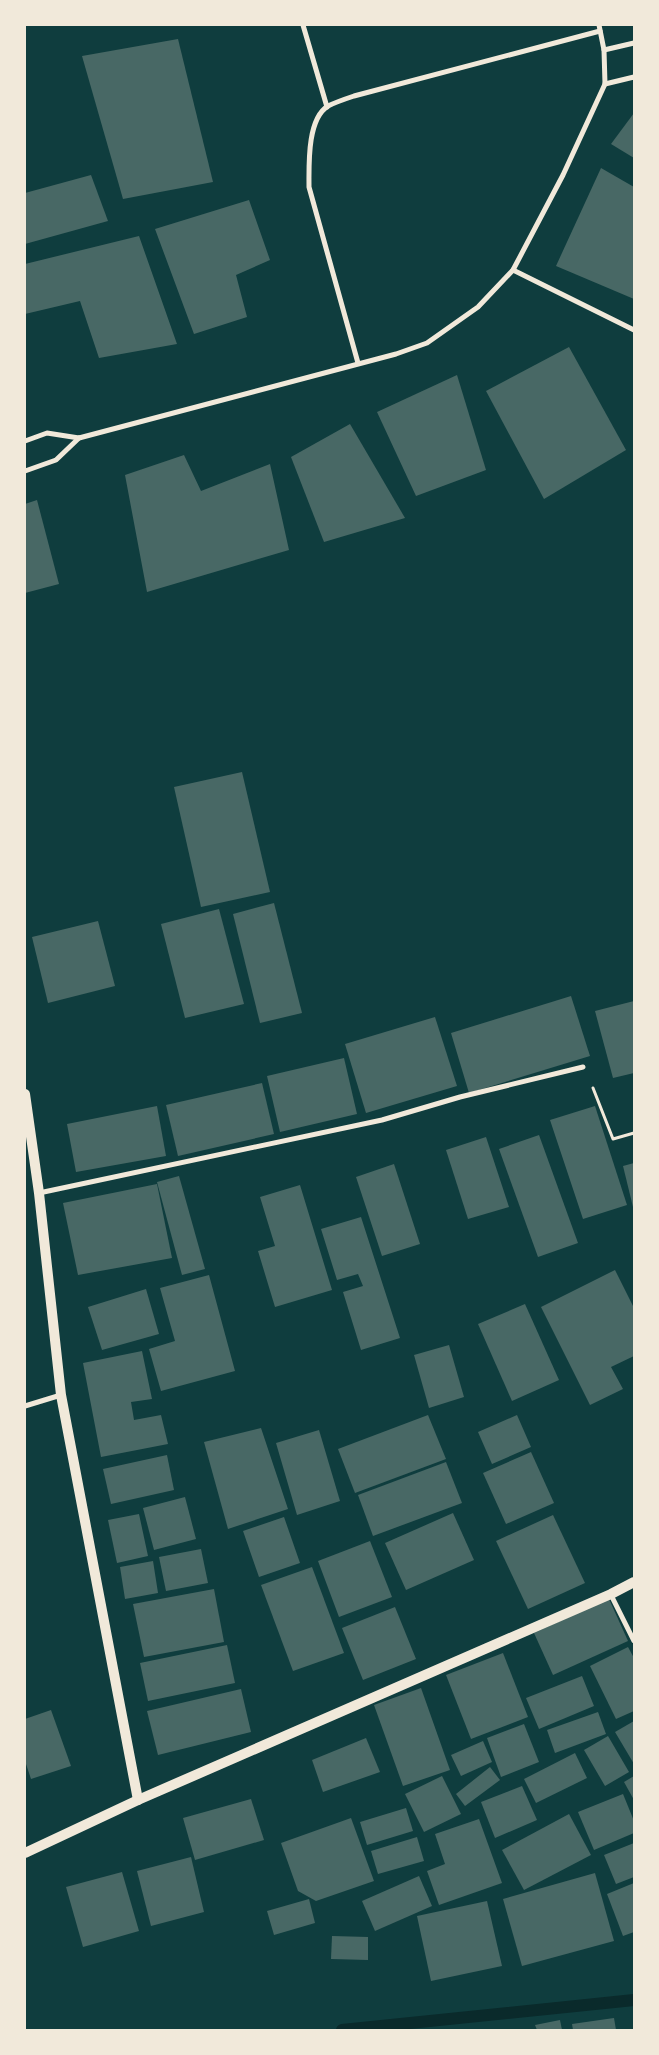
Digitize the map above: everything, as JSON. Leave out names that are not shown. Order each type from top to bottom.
[{"type":"main road","points":[[25,1094],[39,1193],[61,1395],[138,1800]]},
{"type":"main road","points":[[25,1853],[138,1800],[611,1594],[634,1582]]},
{"type":"street","points":[[303,25],[327,107]]},
{"type":"street","points":[[25,441],[47,433],[79,438],[396,354],[427,343],[478,307],[513,270],[563,175],[605,84],[604,50],[600,28],[354,96],[327,107],[314,126],[309,158],[309,187],[358,363]]},
{"type":"street","points":[[604,50],[634,42]]},
{"type":"street","points":[[605,84],[634,77]]},
{"type":"street","points":[[513,270],[634,330]]},
{"type":"street","points":[[25,471],[56,460],[79,438]]},
{"type":"street","points":[[39,1193],[382,1120],[460,1097],[584,1067]]},
{"type":"street","points":[[25,1406],[61,1395]]},
{"type":"street","points":[[611,1594],[634,1641]]},
{"type":"path","points":[[584,1067],[613,1139],[634,1133]]},
{"type":"building","points":[[178,39],[213,182],[123,199],[82,56]]},
{"type":"building","points":[[634,113],[634,158],[611,144]]},
{"type":"building","points":[[601,168],[634,187],[634,299],[556,266]]},
{"type":"building","points":[[91,175],[108,221],[25,244],[25,193]]},
{"type":"building","points":[[249,200],[270,260],[236,275],[247,317],[194,334],[155,229]]},
{"type":"building","points":[[139,236],[177,344],[99,358],[80,301],[25,314],[25,264]]},
{"type":"building","points":[[569,347],[626,450],[544,499],[486,391]]},
{"type":"building","points":[[457,375],[486,470],[416,496],[377,412]]},
{"type":"building","points":[[350,424],[405,518],[324,542],[291,457]]},
{"type":"building","points":[[184,455],[201,491],[270,464],[289,550],[147,592],[125,475]]},
{"type":"building","points":[[37,500],[59,584],[25,593],[25,504]]},
{"type":"building","points":[[242,772],[270,892],[201,907],[174,787]]},
{"type":"building","points":[[274,903],[302,1013],[260,1023],[233,914]]},
{"type":"building","points":[[219,909],[244,1004],[185,1018],[161,924]]},
{"type":"building","points":[[98,921],[115,986],[48,1003],[32,937]]},
{"type":"building","points":[[571,996],[590,1056],[469,1093],[451,1033]]},
{"type":"building","points":[[634,1001],[634,1073],[613,1078],[595,1011]]},
{"type":"building","points":[[435,1017],[457,1086],[366,1113],[345,1044]]},
{"type":"building","points":[[344,1058],[357,1114],[280,1132],[267,1076]]},
{"type":"building","points":[[262,1083],[274,1134],[178,1156],[166,1105]]},
{"type":"building","points":[[157,1106],[166,1156],[76,1172],[67,1124]]},
{"type":"building","points":[[595,1106],[627,1205],[583,1219],[550,1120]]},
{"type":"building","points":[[539,1135],[578,1243],[538,1257],[499,1149]]},
{"type":"building","points":[[486,1137],[509,1207],[468,1219],[446,1150]]},
{"type":"building","points":[[634,1163],[634,1207],[633,1207],[623,1166]]},
{"type":"building","points":[[394,1164],[420,1244],[382,1256],[356,1177]]},
{"type":"building","points":[[179,1176],[205,1269],[182,1275],[157,1182]]},
{"type":"building","points":[[157,1184],[172,1258],[78,1275],[63,1203]]},
{"type":"building","points":[[300,1185],[332,1290],[275,1307],[258,1251],[275,1246],[260,1197]]},
{"type":"building","points":[[361,1217],[400,1338],[361,1350],[343,1292],[363,1286],[358,1274],[337,1280],[321,1229]]},
{"type":"building","points":[[615,1270],[634,1308],[634,1356],[611,1367],[623,1389],[590,1405],[541,1307]]},
{"type":"building","points":[[209,1275],[235,1371],[161,1391],[149,1349],[175,1341],[160,1288]]},
{"type":"building","points":[[146,1289],[159,1334],[102,1350],[88,1307]]},
{"type":"building","points":[[525,1304],[559,1380],[512,1401],[478,1324]]},
{"type":"building","points":[[449,1345],[464,1397],[429,1408],[414,1355]]},
{"type":"building","points":[[142,1351],[152,1399],[131,1402],[134,1420],[161,1415],[168,1444],[101,1457],[83,1363]]},
{"type":"building","points":[[428,1415],[446,1459],[355,1493],[338,1449]]},
{"type":"building","points":[[517,1415],[531,1447],[492,1464],[478,1432]]},
{"type":"building","points":[[261,1428],[288,1509],[228,1529],[204,1442]]},
{"type":"building","points":[[319,1430],[340,1501],[297,1515],[276,1443]]},
{"type":"building","points":[[531,1452],[554,1503],[506,1524],[483,1473]]},
{"type":"building","points":[[167,1455],[174,1490],[111,1504],[103,1469]]},
{"type":"building","points":[[446,1462],[462,1503],[373,1536],[358,1495]]},
{"type":"building","points":[[185,1497],[196,1539],[154,1550],[143,1508]]},
{"type":"building","points":[[453,1513],[474,1560],[406,1590],[385,1543]]},
{"type":"building","points":[[139,1514],[148,1556],[117,1563],[108,1520]]},
{"type":"building","points":[[553,1515],[585,1583],[528,1609],[496,1541]]},
{"type":"building","points":[[284,1517],[300,1563],[259,1577],[243,1531]]},
{"type":"building","points":[[370,1541],[392,1597],[339,1617],[318,1561]]},
{"type":"building","points":[[201,1549],[208,1583],[166,1591],[159,1557]]},
{"type":"building","points":[[153,1561],[158,1593],[125,1599],[120,1567]]},
{"type":"building","points":[[312,1567],[344,1653],[293,1671],[261,1585]]},
{"type":"building","points":[[214,1589],[224,1642],[144,1657],[133,1604]]},
{"type":"building","points":[[609,1599],[628,1641],[553,1675],[534,1633]]},
{"type":"building","points":[[395,1607],[416,1659],[363,1680],[342,1628]]},
{"type":"building","points":[[227,1645],[235,1683],[148,1701],[140,1663]]},
{"type":"building","points":[[628,1647],[634,1658],[634,1711],[616,1719],[590,1666]]},
{"type":"building","points":[[503,1653],[528,1717],[471,1739],[446,1675]]},
{"type":"building","points":[[582,1676],[594,1706],[539,1729],[526,1698]]},
{"type":"building","points":[[421,1688],[450,1770],[403,1786],[374,1705]]},
{"type":"building","points":[[241,1689],[251,1732],[158,1755],[147,1711]]},
{"type":"building","points":[[51,1710],[71,1766],[31,1779],[25,1761],[25,1719]]},
{"type":"building","points":[[598,1712],[606,1734],[555,1753],[547,1730]]},
{"type":"building","points":[[634,1721],[634,1764],[615,1732]]},
{"type":"building","points":[[524,1724],[539,1762],[501,1777],[487,1738]]},
{"type":"building","points":[[608,1736],[629,1772],[605,1786],[584,1750]]},
{"type":"building","points":[[366,1738],[380,1772],[323,1792],[312,1760]]},
{"type":"building","points":[[483,1741],[492,1762],[461,1776],[451,1755]]},
{"type":"building","points":[[575,1753],[587,1778],[536,1803],[524,1779]]},
{"type":"building","points":[[490,1767],[500,1780],[465,1806],[456,1794]]},
{"type":"building","points":[[442,1776],[461,1814],[424,1832],[405,1794]]},
{"type":"building","points":[[634,1776],[634,1800],[624,1782]]},
{"type":"building","points":[[522,1786],[537,1820],[495,1838],[481,1802]]},
{"type":"building","points":[[623,1794],[634,1821],[634,1833],[594,1850],[578,1812]]},
{"type":"building","points":[[251,1799],[264,1840],[195,1860],[183,1818]]},
{"type":"building","points":[[406,1808],[413,1831],[367,1845],[360,1822]]},
{"type":"building","points":[[569,1814],[591,1855],[524,1890],[502,1850]]},
{"type":"building","points":[[351,1818],[374,1881],[316,1901],[298,1891],[281,1843]]},
{"type":"building","points":[[479,1819],[502,1883],[439,1905],[427,1871],[445,1864],[435,1834]]},
{"type":"building","points":[[417,1837],[424,1861],[378,1874],[371,1851]]},
{"type":"building","points":[[634,1843],[634,1877],[616,1884],[604,1855]]},
{"type":"building","points":[[191,1857],[204,1912],[151,1926],[137,1871]]},
{"type":"building","points":[[122,1872],[139,1931],[83,1947],[66,1887]]},
{"type":"building","points":[[595,1873],[614,1941],[522,1966],[503,1899]]},
{"type":"building","points":[[419,1876],[432,1906],[375,1931],[362,1901]]},
{"type":"building","points":[[634,1883],[634,1932],[623,1936],[607,1894]]},
{"type":"building","points":[[309,1899],[315,1923],[274,1935],[267,1911]]},
{"type":"building","points":[[487,1901],[502,1966],[431,1981],[417,1916]]},
{"type":"building","points":[[332,1936],[368,1937],[368,1960],[331,1959]]},
{"type":"building","points":[[614,2018],[616,2030],[573,2030],[572,2024]]},
{"type":"building","points":[[560,2020],[562,2030],[537,2030],[535,2025]]},
{"type":"waterway","points":[[342,2030],[634,2000]]}]
